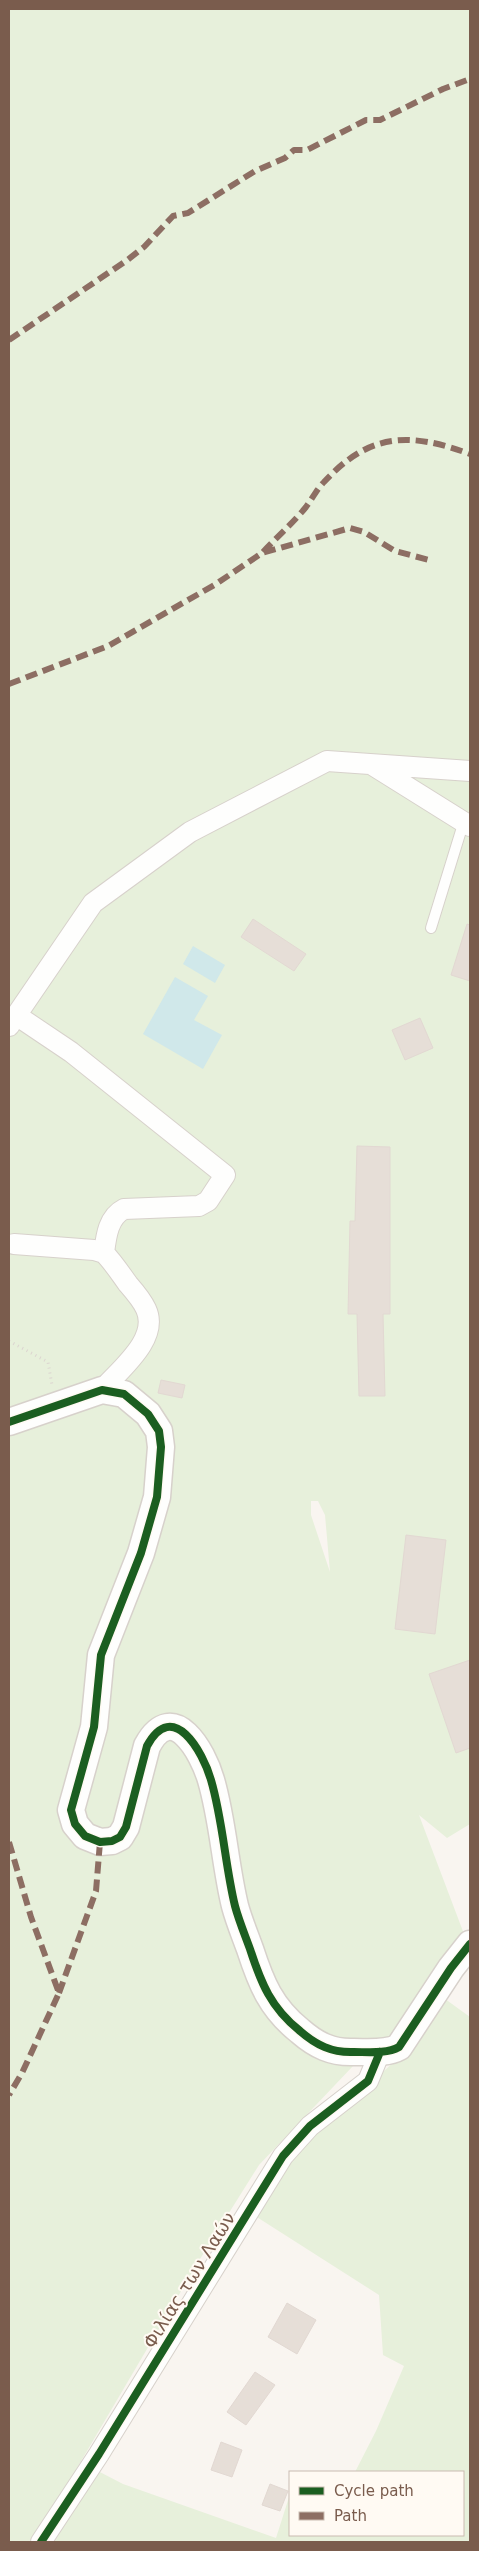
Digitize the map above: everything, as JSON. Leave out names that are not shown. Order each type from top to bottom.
[{"type":"street","points":[[104,1253],[112,1220],[118,1212],[131,1208],[199,1206],[208,1201],[225,1175],[71,1052],[12,1021],[93,903],[190,832],[327,761],[470,771]]},
{"type":"street","points":[[370,764],[467,824]]},
{"type":"street","points":[[9,1422],[56,1408],[102,1390],[141,1345],[147,1334],[149,1321],[147,1310],[139,1297],[104,1253],[94,1250],[14,1244]]},
{"type":"street","points":[[102,1390],[124,1394],[148,1414],[159,1431],[161,1447],[157,1497],[141,1553],[101,1655],[94,1727],[71,1810],[75,1824],[85,1836],[100,1842],[112,1841],[120,1837],[126,1827],[147,1746],[154,1734],[172,1729],[191,1738],[200,1752],[211,1780],[235,1906],[263,1987],[285,2019],[310,2040],[326,2049],[342,2053],[394,2050],[403,2043],[446,1975],[470,1944]]},
{"type":"street","name":"Φιλίας των Λαών","points":[[40,2542],[99,2454],[283,2156],[310,2126],[368,2081],[380,2052]]},
{"type":"lane","points":[[431,928],[467,824]]},
{"type":"path","points":[[9,1341],[48,1362],[56,1408]]},
{"type":"green space","points":[[9,9],[470,9],[470,1824],[447,1838],[419,1815],[464,1934],[391,2035],[353,2066],[259,2165],[200,2259],[74,2473],[29,2542],[9,2542]],"holes":[[[311,1501],[318,1501],[325,1515],[330,1572],[311,1515]]]},
{"type":"green space","points":[[441,1996],[470,2017],[470,2542],[48,2542],[96,2470],[123,2484],[276,2538],[289,2497],[289,2536],[464,2536],[464,2471],[356,2471],[376,2431],[404,2366],[383,2355],[379,2295],[252,2214],[286,2160],[395,2061]]},
{"type":"water","points":[[193,946],[225,965],[215,983],[183,964]]},
{"type":"water","points":[[175,977],[208,996],[194,1020],[222,1035],[203,1069],[143,1034]]},
{"type":"building","points":[[253,919],[306,954],[294,971],[241,937]]},
{"type":"building","points":[[467,924],[470,925],[470,981],[451,975]]},
{"type":"building","points":[[420,1018],[433,1048],[405,1060],[392,1030]]},
{"type":"building","points":[[357,1146],[390,1147],[390,1314],[383,1314],[385,1396],[359,1396],[357,1314],[348,1314],[350,1221],[355,1221]]},
{"type":"building","points":[[161,1380],[185,1385],[182,1398],[158,1393]]},
{"type":"building","points":[[406,1535],[446,1540],[435,1634],[395,1629]]},
{"type":"building","points":[[470,1660],[470,1748],[456,1753],[429,1674]]},
{"type":"building","points":[[287,2303],[316,2320],[297,2354],[268,2337]]},
{"type":"building","points":[[255,2372],[275,2385],[246,2425],[227,2412]]},
{"type":"building","points":[[221,2442],[242,2450],[232,2477],[211,2470]]},
{"type":"building","points":[[270,2484],[288,2491],[280,2511],[262,2505]]},
{"type":"marked path","points":[[9,340],[126,261],[144,247],[173,216],[188,213],[255,171],[285,158],[294,150],[307,150],[366,120],[380,120],[443,89],[470,79]]},
{"type":"marked path","points":[[263,552],[301,513],[321,485],[358,453],[375,445],[392,441],[410,440],[428,442],[470,454]]},
{"type":"marked path","points":[[9,684],[108,646],[216,584],[262,553],[350,528],[364,532],[395,551],[433,561]]},
{"type":"marked path","points":[[9,1842],[31,1917],[59,1993],[22,2073],[9,2095]]},
{"type":"marked path","points":[[59,1993],[96,1891],[100,1842]]},
{"type":"cycle path","points":[[9,1422],[102,1390],[124,1394],[148,1414],[159,1431],[161,1447],[157,1497],[141,1553],[101,1655],[94,1727],[71,1810],[75,1824],[85,1836],[100,1842],[112,1841],[120,1837],[126,1827],[147,1746],[157,1733],[167,1727],[177,1728],[186,1734],[201,1756],[211,1780],[235,1906],[263,1984],[274,2004],[290,2022],[312,2040],[331,2049],[346,2052],[377,2052],[389,2051],[399,2047],[451,1968],[470,1944]]},
{"type":"cycle path","points":[[41,2542],[99,2454],[283,2156],[310,2126],[368,2081],[380,2052]]}]
